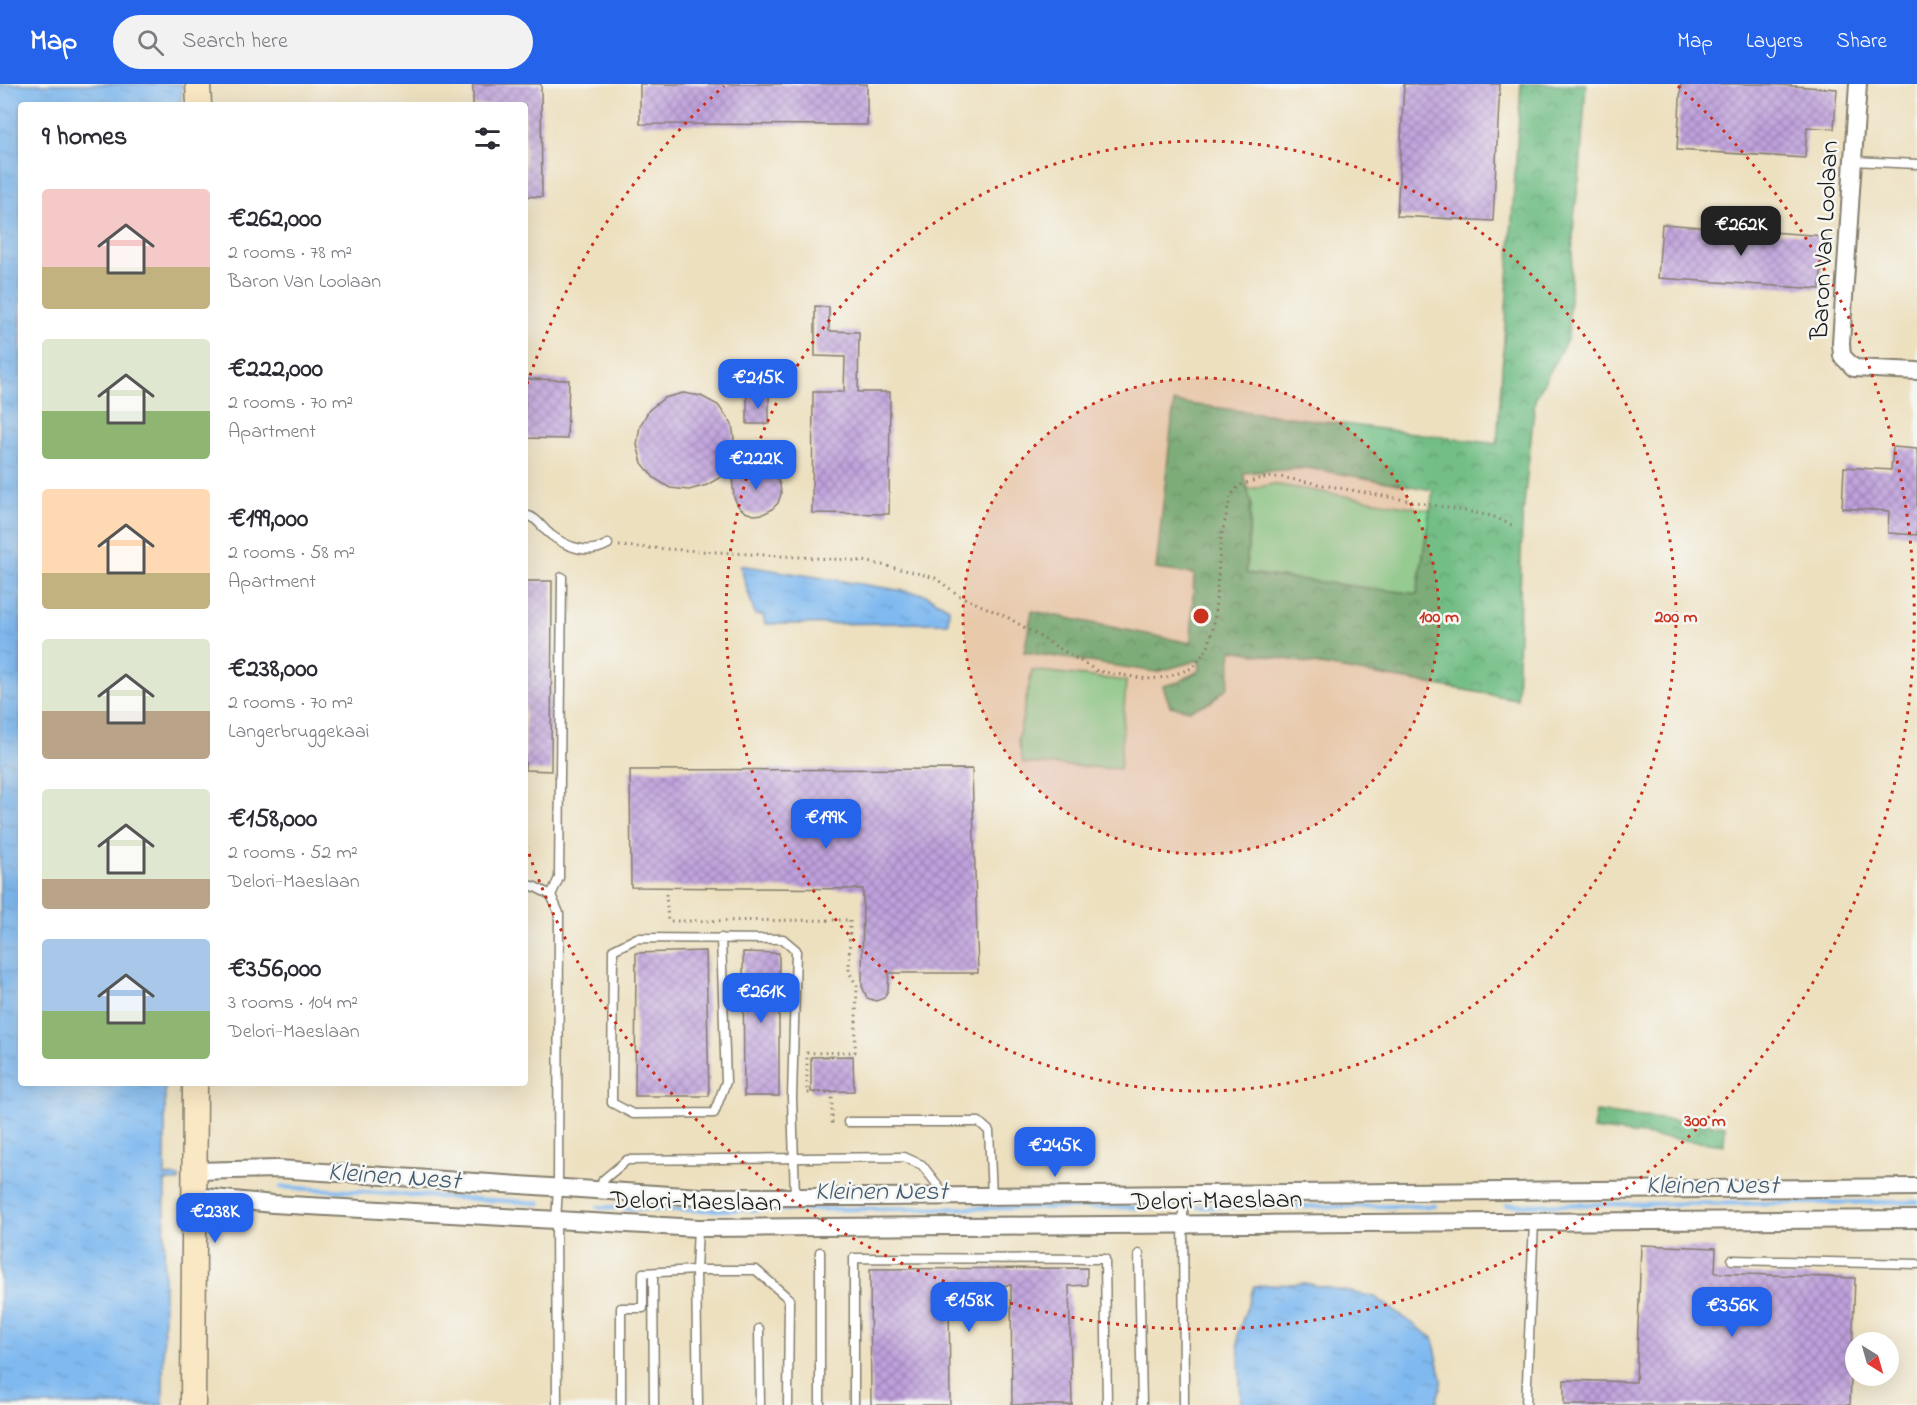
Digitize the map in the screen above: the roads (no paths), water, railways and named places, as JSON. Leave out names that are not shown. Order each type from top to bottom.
[{"type":"main road","points":[[198,84],[198,102]]},
{"type":"main road","points":[[193,1405],[195,1086]]},
{"type":"street","name":"Baron Van Loolaan","points":[[1858,84],[1842,356],[1854,368],[1917,371]]},
{"type":"street","name":"Delori-Maeslaan","points":[[195,1171],[278,1169],[700,1197],[946,1197],[1917,1188]]},
{"type":"street","name":"Delori-Maeslaan","points":[[195,1196],[273,1204],[698,1228],[1917,1219]]},
{"type":"lane","points":[[1853,161],[1917,164]]},
{"type":"lane","points":[[528,515],[534,517],[551,535],[583,551],[598,550],[608,544]]},
{"type":"lane","points":[[551,895],[559,878],[562,577]]},
{"type":"lane","points":[[528,886],[533,886],[551,895],[559,913],[557,1405]]},
{"type":"lane","points":[[721,939],[726,1082],[714,1113],[633,1114],[612,1103],[613,950],[637,938],[783,939],[796,950],[792,1098],[795,1197]]},
{"type":"lane","points":[[848,1122],[979,1122],[989,1131],[992,1196]]},
{"type":"lane","points":[[599,1191],[603,1180],[627,1160],[904,1157],[922,1165],[946,1197]]},
{"type":"lane","points":[[1183,1194],[1184,1405]]},
{"type":"lane","points":[[1526,1405],[1534,1222]]},
{"type":"lane","points":[[698,1228],[696,1270],[698,1405]]},
{"type":"lane","points":[[819,1252],[820,1405]]},
{"type":"lane","points":[[1139,1254],[1142,1405]]},
{"type":"lane","points":[[854,1405],[854,1258],[1106,1259],[1107,1405]]},
{"type":"lane","points":[[1732,1260],[1917,1264]]},
{"type":"lane","points":[[621,1405],[621,1308],[643,1308],[644,1273],[756,1270],[789,1299],[788,1405]]},
{"type":"lane","points":[[653,1273],[654,1405]]},
{"type":"lane","points":[[759,1329],[759,1405]]},
{"type":"water","points":[[0,84],[182,84],[181,102],[18,102],[18,1086],[165,1086],[165,1176],[179,1177],[179,1181],[165,1181],[163,1405],[0,1405]]},
{"type":"water","points":[[740,565],[924,594],[949,608],[948,623],[765,624],[763,615],[755,615]]},
{"type":"water","points":[[1304,1283],[1375,1297],[1433,1338],[1442,1380],[1436,1405],[1241,1405],[1238,1333],[1254,1286]]},
{"type":"waterway","name":"Kleinen Nest","points":[[281,1187],[540,1203]]},
{"type":"waterway","name":"Kleinen Nest","points":[[1507,1205],[1917,1202]]},
{"type":"waterway","name":"Kleinen Nest","points":[[1198,1207],[1435,1206]]},
{"type":"waterway","name":"Kleinen Nest","points":[[598,1207],[691,1210],[1163,1207]]}]
